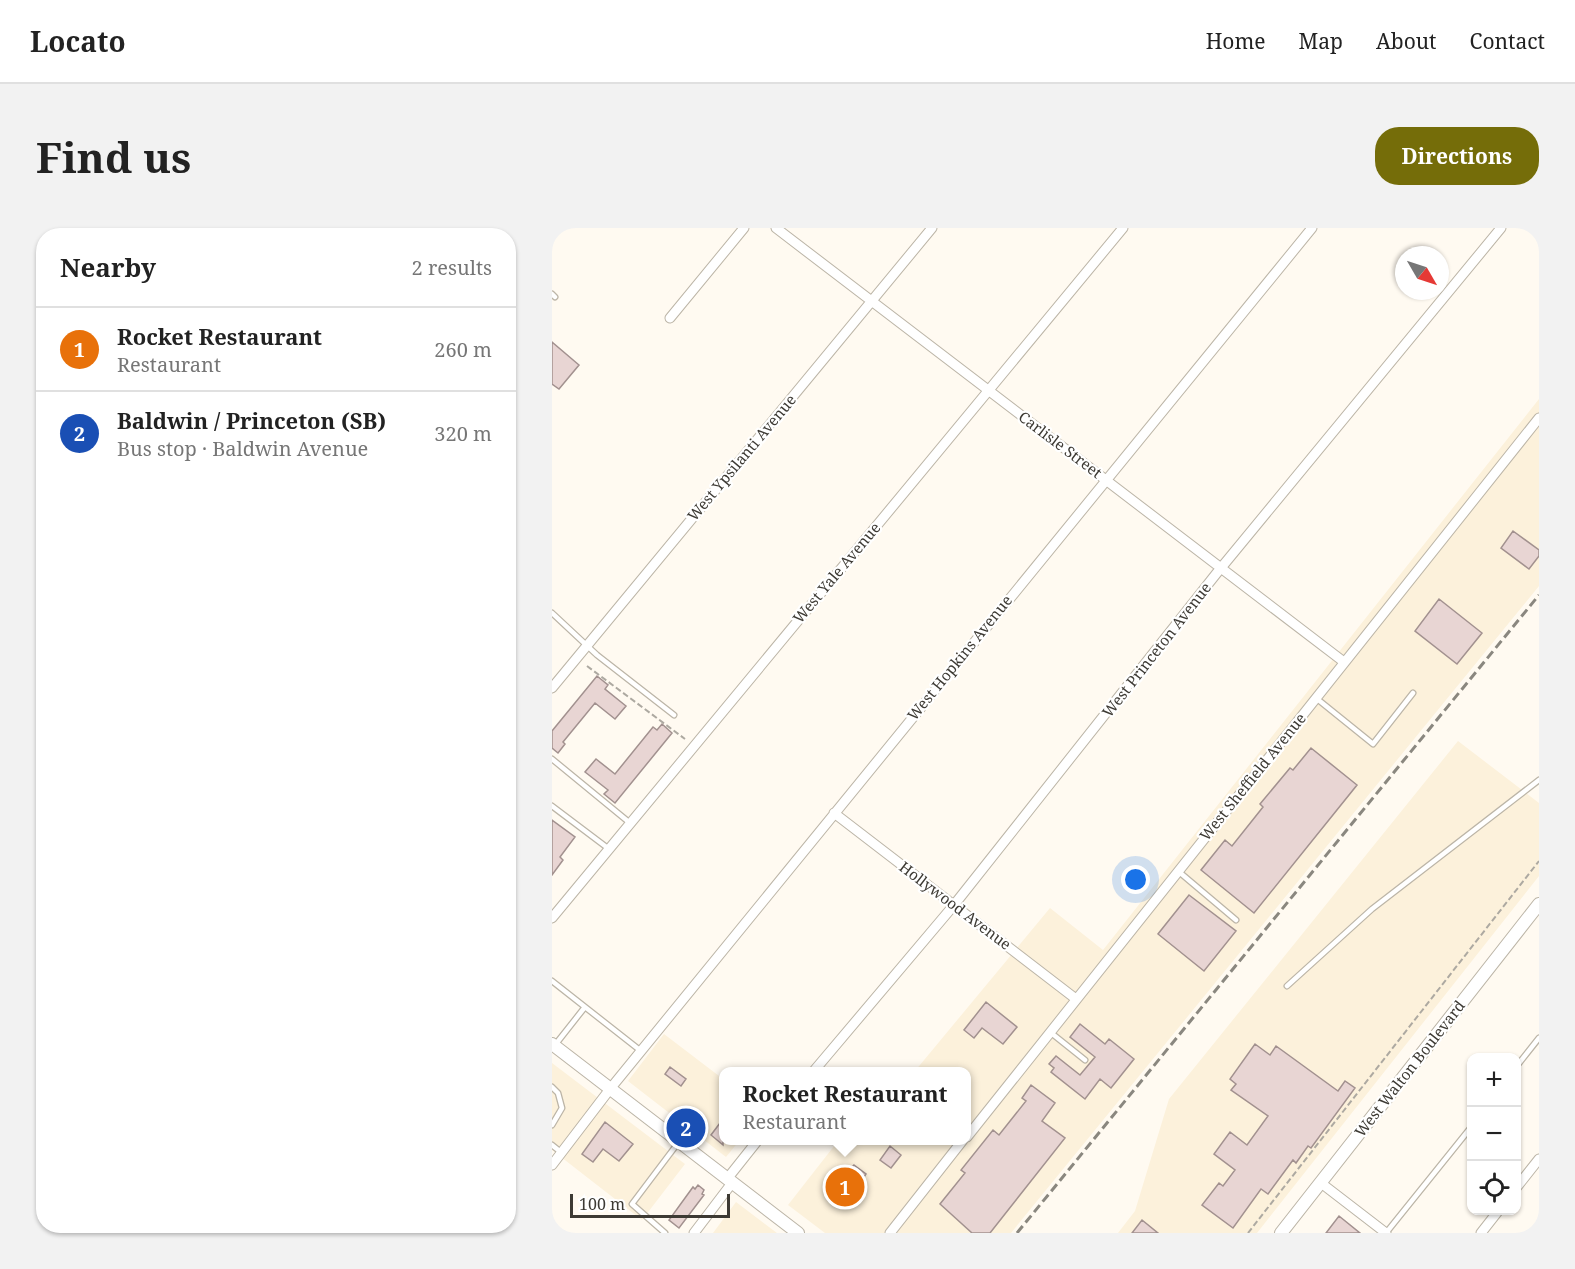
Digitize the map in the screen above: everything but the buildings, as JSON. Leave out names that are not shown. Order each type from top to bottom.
[{"type":"main road","name":"West Walton Boulevard","points":[[1281,1233],[1539,904]]},
{"type":"main road","points":[[553,1045],[680,1140],[798,1233]]},
{"type":"street","points":[[670,318],[744,228]]},
{"type":"street","name":"Carlisle Street","points":[[776,228],[1344,662]]},
{"type":"street","name":"West Ypsilanti Avenue","points":[[552,688],[932,228]]},
{"type":"street","name":"West Yale Avenue","points":[[552,918],[1123,228]]},
{"type":"street","name":"West Hopkins Avenue","points":[[552,1166],[610,1089],[1312,228]]},
{"type":"street","name":"West Princeton Avenue","points":[[816,1067],[954,905],[1221,568],[1502,228]]},
{"type":"street","name":"West Sheffield Avenue","points":[[971,1131],[1539,417]]},
{"type":"street","name":"Hollywood Avenue","points":[[834,813],[1076,999]]},
{"type":"street","points":[[694,1233],[755,1145]]},
{"type":"street","points":[[890,1233],[959,1145]]},
{"type":"street","points":[[1521,1182],[1539,1159]]},
{"type":"street","points":[[1321,1183],[1386,1233]]},
{"type":"street","points":[[1481,1233],[1495,1215]]},
{"type":"lane","points":[[552,613],[587,645],[674,715]]},
{"type":"lane","points":[[1316,698],[1372,744],[1413,693]]},
{"type":"lane","points":[[552,759],[630,823]]},
{"type":"lane","points":[[1287,986],[1372,909],[1539,780]]},
{"type":"lane","points":[[552,806],[609,849]]},
{"type":"lane","points":[[1178,871],[1236,920]]},
{"type":"lane","points":[[552,981],[641,1051]]},
{"type":"lane","points":[[553,1045],[585,1007]]},
{"type":"lane","points":[[1050,1032],[1085,1060]]},
{"type":"lane","points":[[1521,1061],[1539,1038]]},
{"type":"lane","points":[[552,1087],[558,1093],[562,1108],[552,1125]]},
{"type":"lane","points":[[1386,1233],[1467,1132]]},
{"type":"lane","points":[[665,1233],[634,1207],[633,1201],[680,1140]]},
{"type":"lane","points":[[552,1145],[562,1153]]},
{"type":"path","points":[[587,666],[685,739]]},
{"type":"path","points":[[1248,1233],[1539,861]]},
{"type":"shaded area","points":[[1539,399],[1539,586],[1011,1233],[825,1233],[788,1205],[835,1145],[971,1145],[971,1067],[918,1067],[1050,908],[1103,950]]},
{"type":"shaded area","points":[[1458,741],[1539,803],[1539,876],[1257,1233],[1118,1233],[1135,1211],[1169,1099]]},
{"type":"shaded area","points":[[664,1034],[719,1076],[719,1145],[736,1145],[726,1157],[628,1081]]},
{"type":"shaded area","points":[[552,1063],[685,1164],[642,1220],[552,1150]]},
{"type":"shaded area","points":[[736,1202],[777,1233],[713,1233]]},
{"type":"railway","points":[[1017,1233],[1539,595]]},
{"type":"place","name":"Baldwin / Princeton (SB)","points":[[686,1128]]},
{"type":"place","name":"Rocket Restaurant","points":[[845,1187]]}]
